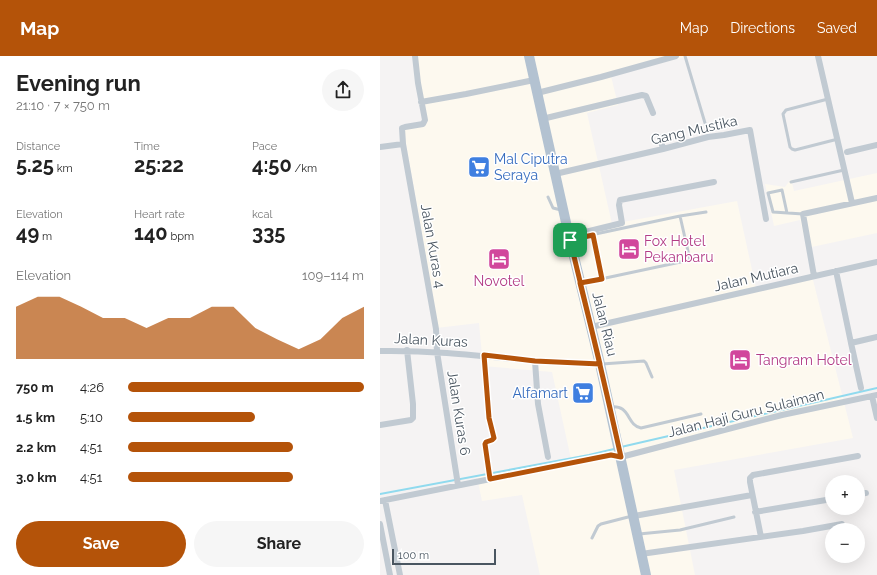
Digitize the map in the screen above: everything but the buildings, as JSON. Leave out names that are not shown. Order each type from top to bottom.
[{"type":"main road","name":"Jalan Riau","points":[[529,56],[563,211],[610,407],[646,575]]},
{"type":"street","points":[[415,56],[421,102],[534,80]]},
{"type":"street","points":[[537,92],[601,77],[676,56]]},
{"type":"street","points":[[818,56],[852,203]]},
{"type":"street","points":[[542,118],[642,95],[648,98],[653,113]]},
{"type":"street","name":"Jalan Kuras 4","points":[[421,102],[425,122],[423,124],[402,128],[403,144],[436,328],[436,352]]},
{"type":"street","name":"Gang Mustika","points":[[555,174],[708,137],[750,130],[766,219]]},
{"type":"street","points":[[660,137],[663,149]]},
{"type":"street","points":[[380,147],[403,144]]},
{"type":"street","points":[[847,152],[877,145]]},
{"type":"street","points":[[570,238],[622,223],[618,205],[620,200],[714,182]]},
{"type":"street","points":[[803,214],[877,198]]},
{"type":"street","name":"Jalan Mutiara","points":[[591,327],[814,276],[803,214]]},
{"type":"street","points":[[814,276],[877,263]]},
{"type":"street","points":[[836,271],[860,388]]},
{"type":"street","points":[[850,343],[877,337]]},
{"type":"street","name":"Jalan Kuras","points":[[380,350],[407,350],[484,355],[535,361],[600,364]]},
{"type":"street","points":[[380,425],[411,420],[413,418],[414,410],[407,350]]},
{"type":"street","name":"Jalan Kuras 6","points":[[436,352],[458,482]]},
{"type":"street","points":[[484,355],[489,418],[494,438],[485,444],[490,479]]},
{"type":"street","points":[[535,361],[538,404],[548,457]]},
{"type":"street","points":[[874,395],[877,418]]},
{"type":"street","name":"Jalan Haji Guru Sulaiman","points":[[382,500],[458,482],[490,479],[611,455],[874,395]]},
{"type":"street","points":[[761,537],[755,512],[750,478],[755,474],[858,456]]},
{"type":"street","points":[[634,516],[752,495]]},
{"type":"street","points":[[382,500],[400,575]]},
{"type":"street","points":[[755,512],[825,500]]},
{"type":"street","points":[[380,524],[390,575]]},
{"type":"street","points":[[642,554],[825,527]]},
{"type":"lane","points":[[685,56],[706,123]]},
{"type":"lane","points":[[828,99],[786,110],[784,112],[783,114],[790,146],[795,150],[838,140]]},
{"type":"lane","points":[[791,182],[845,169]]},
{"type":"lane","points":[[788,213],[782,190],[768,193],[773,212],[788,213],[803,214]]},
{"type":"lane","points":[[548,197],[553,208],[563,211]]},
{"type":"lane","points":[[570,238],[593,235],[680,216],[706,212]]},
{"type":"lane","points":[[580,283],[690,260],[680,216]]},
{"type":"lane","points":[[593,235],[602,279]]},
{"type":"lane","points":[[600,364],[644,361],[652,377]]},
{"type":"lane","points":[[610,407],[616,406],[623,408],[634,425],[641,428],[701,414]]},
{"type":"lane","points":[[592,538],[600,524],[634,516]]},
{"type":"lane","points":[[638,534],[680,530],[734,517]]},
{"type":"shaded area","points":[[417,56],[689,56],[611,76],[618,105],[587,113],[612,224],[737,201],[756,288],[812,276],[853,438],[674,470],[695,575],[540,575],[522,495],[482,501],[477,477],[571,459],[552,372],[483,366],[479,323],[436,328],[421,228],[403,126],[425,123]]},
{"type":"shaded area","points":[[877,173],[877,233],[807,248],[800,220],[774,226],[765,184],[785,187],[791,179],[794,191]]},
{"type":"waterway","points":[[621,447],[877,388]]},
{"type":"waterway","points":[[380,494],[614,449]]},
{"type":"place","name":"Mal Ciputra Seraya","points":[[479,167]]},
{"type":"place","name":"Fox Hotel Pekanbaru","points":[[629,249]]},
{"type":"place","name":"Novotel","points":[[499,259]]},
{"type":"place","name":"Tangram Hotel","points":[[740,360]]},
{"type":"place","name":"Alfamart","points":[[583,393]]},
{"type":"route","points":[[570,240],[580,283],[600,364],[535,361],[484,355],[489,418],[494,438],[485,444],[490,479],[611,455],[621,457],[600,364],[591,327],[580,283],[602,279],[593,235],[570,240]]}]
